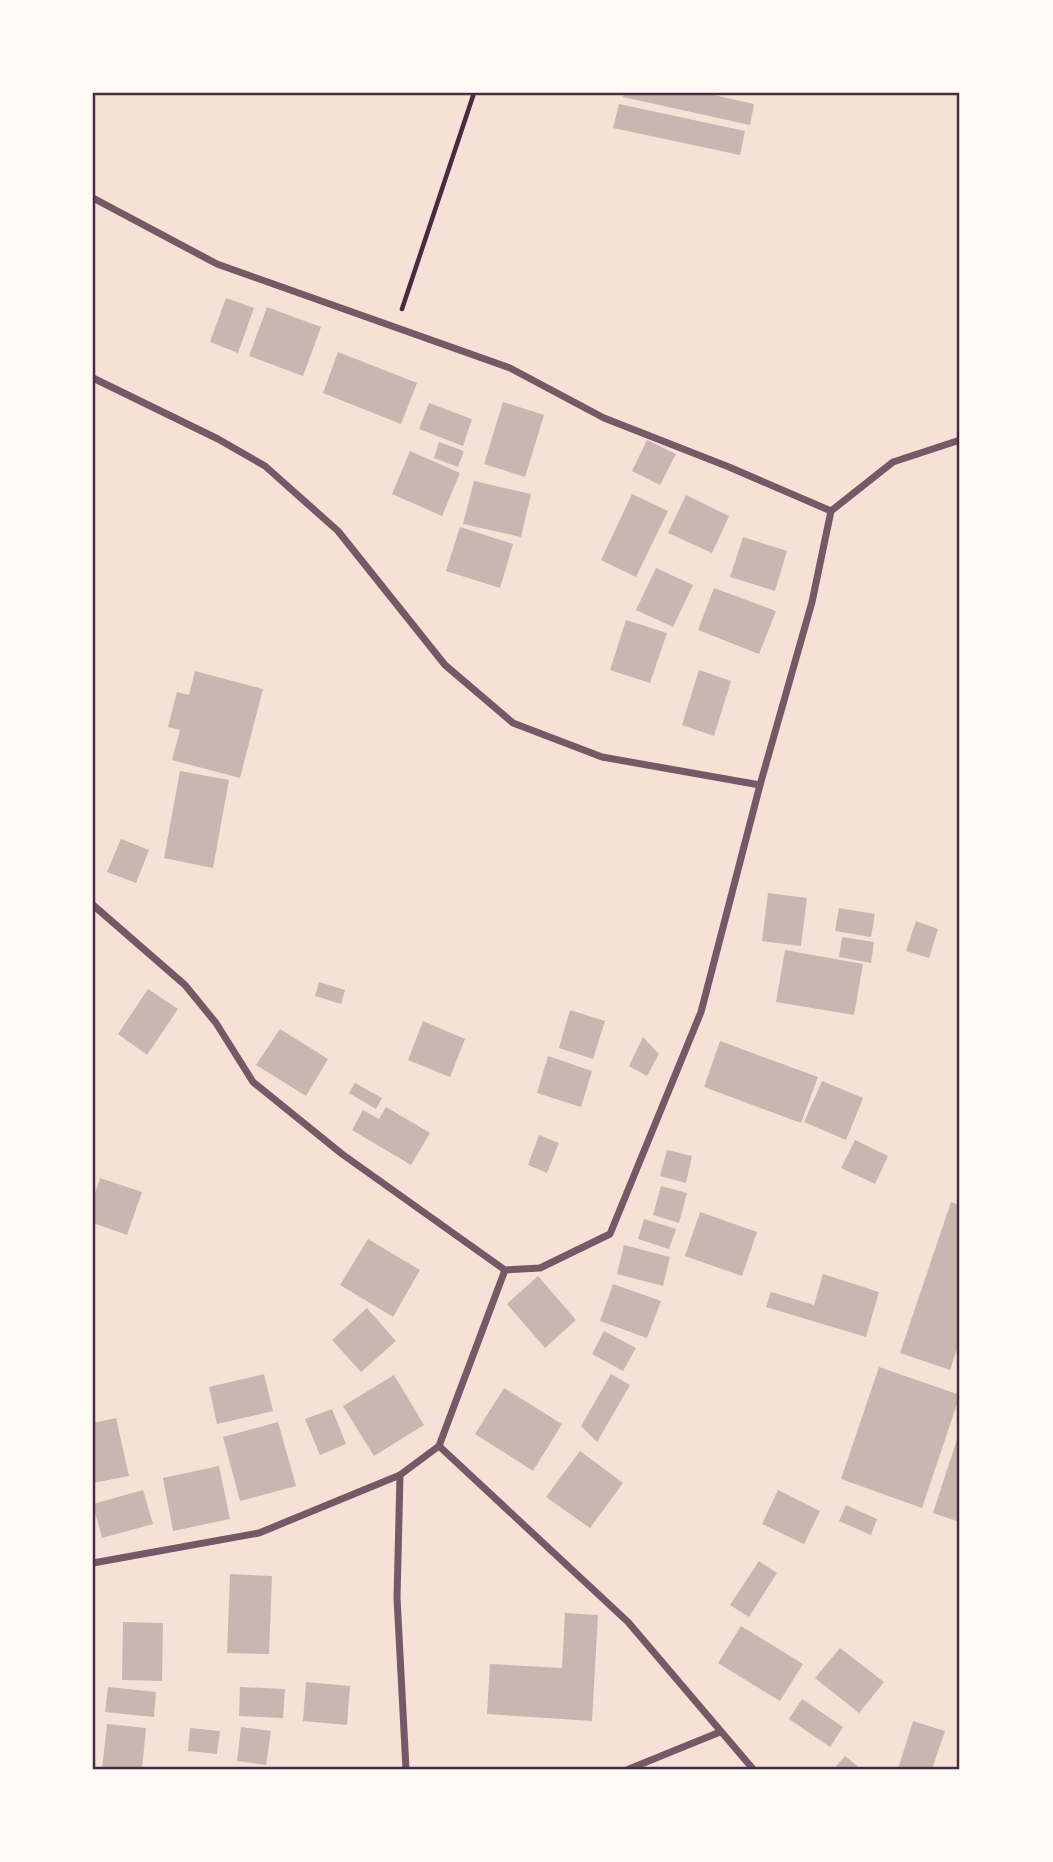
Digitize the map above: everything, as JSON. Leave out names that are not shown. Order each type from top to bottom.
[{"type":"street","points":[[93,198],[217,264],[510,368],[604,418],[831,511]]},
{"type":"street","points":[[93,378],[218,439],[265,466],[338,531],[445,665],[513,723],[602,757],[760,785]]},
{"type":"street","points":[[93,905],[185,985],[216,1023],[254,1082],[342,1154],[505,1269],[540,1268],[610,1234],[701,1012],[760,785],[812,602],[831,511],[893,462],[960,440]]},
{"type":"street","points":[[93,1563],[259,1533],[400,1475],[439,1446],[505,1269]]},
{"type":"street","points":[[439,1446],[628,1622],[753,1769]]},
{"type":"street","points":[[400,1475],[397,1598],[406,1769]]},
{"type":"street","points":[[629,1769],[720,1732]]},
{"type":"path","points":[[397,327],[474,93]]},
{"type":"building","points":[[624,93],[705,93],[754,104],[750,125],[623,97]]},
{"type":"building","points":[[619,104],[745,131],[740,155],[613,128]]},
{"type":"building","points":[[226,298],[254,308],[238,353],[210,342]]},
{"type":"building","points":[[267,307],[321,327],[303,376],[249,356]]},
{"type":"building","points":[[338,352],[417,383],[401,424],[323,393]]},
{"type":"building","points":[[503,402],[544,415],[525,477],[484,464]]},
{"type":"building","points":[[429,403],[472,419],[463,446],[419,429]]},
{"type":"building","points":[[647,440],[676,454],[660,485],[632,471]]},
{"type":"building","points":[[439,442],[464,451],[458,467],[434,458]]},
{"type":"building","points":[[410,451],[460,473],[442,516],[392,494]]},
{"type":"building","points":[[474,481],[531,494],[521,537],[463,524]]},
{"type":"building","points":[[632,494],[668,511],[636,577],[601,560]]},
{"type":"building","points":[[686,495],[729,516],[712,553],[668,533]]},
{"type":"building","points":[[460,527],[513,544],[500,588],[446,571]]},
{"type":"building","points":[[743,537],[787,551],[775,591],[730,577]]},
{"type":"building","points":[[656,568],[693,585],[673,627],[636,610]]},
{"type":"building","points":[[714,588],[776,611],[759,654],[698,630]]},
{"type":"building","points":[[626,620],[667,633],[650,683],[610,670]]},
{"type":"building","points":[[699,670],[731,681],[714,736],[682,725]]},
{"type":"building","points":[[195,671],[263,689],[240,778],[172,760],[180,730],[168,727],[177,692],[189,695]]},
{"type":"building","points":[[180,771],[229,780],[213,868],[164,858]]},
{"type":"building","points":[[121,839],[149,850],[136,883],[107,872]]},
{"type":"building","points":[[768,893],[807,898],[801,946],[762,941]]},
{"type":"building","points":[[839,908],[875,914],[871,937],[835,931]]},
{"type":"building","points":[[916,921],[938,929],[929,958],[906,951]]},
{"type":"building","points":[[842,937],[874,942],[871,963],[839,957]]},
{"type":"building","points":[[785,950],[863,964],[854,1015],[776,1002]]},
{"type":"building","points":[[319,982],[345,990],[341,1004],[315,996]]},
{"type":"building","points":[[148,989],[178,1009],[147,1055],[118,1034]]},
{"type":"building","points":[[570,1010],[605,1021],[593,1059],[559,1048]]},
{"type":"building","points":[[423,1021],[465,1039],[450,1077],[408,1060]]},
{"type":"building","points":[[280,1029],[328,1059],[306,1096],[256,1065]]},
{"type":"building","points":[[643,1037],[659,1054],[647,1076],[629,1066]]},
{"type":"building","points":[[720,1041],[818,1077],[801,1123],[704,1087]]},
{"type":"building","points":[[548,1056],[592,1071],[581,1107],[537,1093]]},
{"type":"building","points":[[822,1081],[863,1098],[846,1140],[804,1122]]},
{"type":"building","points":[[355,1083],[382,1098],[376,1109],[349,1093]]},
{"type":"building","points":[[386,1107],[430,1133],[411,1165],[352,1130],[363,1110],[379,1119]]},
{"type":"building","points":[[539,1135],[559,1143],[547,1173],[528,1165]]},
{"type":"building","points":[[855,1140],[888,1156],[875,1184],[841,1168]]},
{"type":"building","points":[[667,1150],[692,1156],[686,1183],[660,1176]]},
{"type":"building","points":[[100,1178],[142,1192],[127,1235],[93,1223],[93,1192],[95,1193]]},
{"type":"building","points":[[661,1186],[687,1193],[679,1223],[653,1215]]},
{"type":"building","points":[[951,1202],[960,1205],[960,1340],[950,1370],[900,1353]]},
{"type":"building","points":[[700,1212],[757,1232],[742,1276],[685,1256]]},
{"type":"building","points":[[644,1219],[676,1229],[669,1249],[638,1239]]},
{"type":"building","points":[[368,1239],[420,1270],[393,1317],[340,1285]]},
{"type":"building","points":[[624,1245],[670,1257],[663,1286],[617,1274]]},
{"type":"building","points":[[823,1274],[879,1292],[866,1337],[766,1307],[771,1292],[814,1305]]},
{"type":"building","points":[[538,1276],[576,1320],[545,1348],[507,1304]]},
{"type":"building","points":[[613,1284],[661,1301],[647,1338],[600,1321]]},
{"type":"building","points":[[367,1308],[396,1341],[361,1372],[332,1340]]},
{"type":"building","points":[[604,1331],[636,1348],[623,1371],[592,1354]]},
{"type":"building","points":[[879,1367],[960,1395],[922,1508],[841,1479]]},
{"type":"building","points":[[264,1374],[273,1411],[217,1424],[209,1387]]},
{"type":"building","points":[[611,1374],[630,1385],[597,1442],[581,1426]]},
{"type":"building","points":[[394,1375],[424,1425],[374,1456],[343,1406]]},
{"type":"building","points":[[504,1388],[562,1424],[533,1471],[475,1434]]},
{"type":"building","points":[[332,1409],[346,1444],[320,1455],[305,1419]]},
{"type":"building","points":[[116,1418],[129,1476],[93,1483],[93,1423]]},
{"type":"building","points":[[278,1422],[296,1486],[240,1501],[223,1437]]},
{"type":"building","points":[[960,1430],[960,1522],[933,1513]]},
{"type":"building","points":[[580,1451],[623,1483],[590,1528],[546,1497]]},
{"type":"building","points":[[219,1466],[230,1519],[173,1531],[163,1478]]},
{"type":"building","points":[[143,1490],[153,1524],[102,1538],[93,1504]]},
{"type":"building","points":[[778,1490],[820,1511],[804,1544],[762,1524]]},
{"type":"building","points":[[846,1505],[877,1519],[871,1535],[839,1521]]},
{"type":"building","points":[[759,1561],[777,1573],[749,1617],[730,1605]]},
{"type":"building","points":[[230,1574],[272,1576],[269,1654],[227,1653]]},
{"type":"building","points":[[565,1613],[598,1615],[592,1721],[487,1714],[490,1664],[562,1668]]},
{"type":"building","points":[[123,1622],[163,1623],[162,1681],[122,1680]]},
{"type":"building","points":[[741,1626],[803,1664],[780,1701],[718,1663]]},
{"type":"building","points":[[840,1648],[884,1682],[859,1713],[815,1678]]},
{"type":"building","points":[[306,1682],[350,1686],[347,1725],[303,1721]]},
{"type":"building","points":[[108,1687],[156,1692],[154,1717],[105,1712]]},
{"type":"building","points":[[240,1687],[285,1689],[283,1718],[239,1716]]},
{"type":"building","points":[[802,1699],[843,1727],[830,1747],[789,1719]]},
{"type":"building","points":[[913,1721],[945,1731],[932,1769],[898,1769]]},
{"type":"building","points":[[107,1724],[146,1728],[142,1769],[102,1769]]},
{"type":"building","points":[[241,1727],[271,1731],[266,1765],[237,1761]]},
{"type":"building","points":[[190,1728],[220,1731],[217,1754],[188,1751]]},
{"type":"building","points":[[845,1756],[861,1769],[834,1769]]}]
